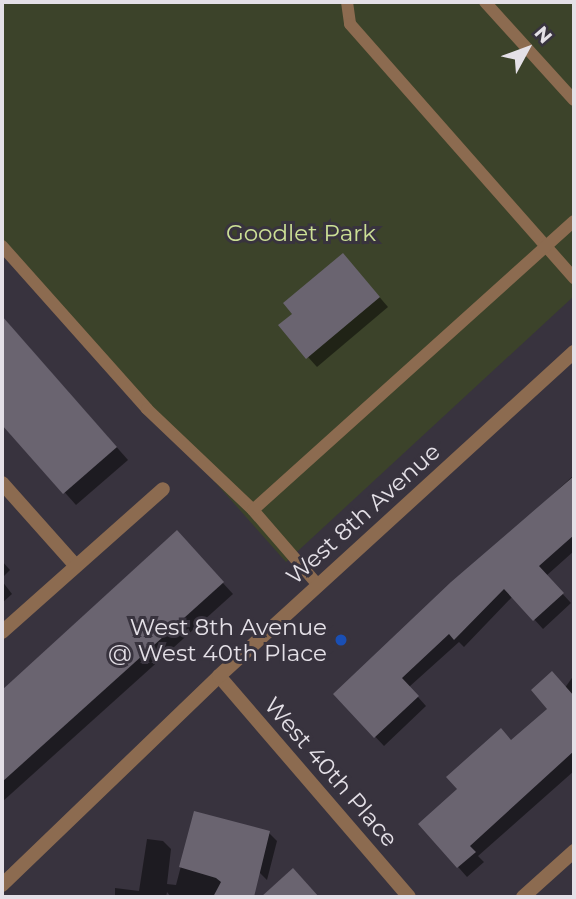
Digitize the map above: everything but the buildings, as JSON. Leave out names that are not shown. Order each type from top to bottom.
[{"type":"street","name":"West 8th Avenue","points":[[2,885],[219,676],[574,352]]},
{"type":"street","points":[[2,483],[75,565]]},
{"type":"street","points":[[2,632],[163,489]]},
{"type":"street","name":"West 40th Place","points":[[219,676],[410,897]]},
{"type":"street","points":[[523,897],[574,851]]},
{"type":"lane","points":[[347,2],[350,24],[574,278]]},
{"type":"lane","points":[[485,2],[574,100]]},
{"type":"lane","points":[[253,510],[574,221]]},
{"type":"lane","points":[[2,246],[147,409],[253,510],[318,585]]},
{"type":"green space","name":"Goodlet Park","points":[[2,2],[574,2],[574,296],[286,562],[2,242]]},
{"type":"place","name":"West 8th Avenue @ West 40th Place","points":[[341,640]]}]
